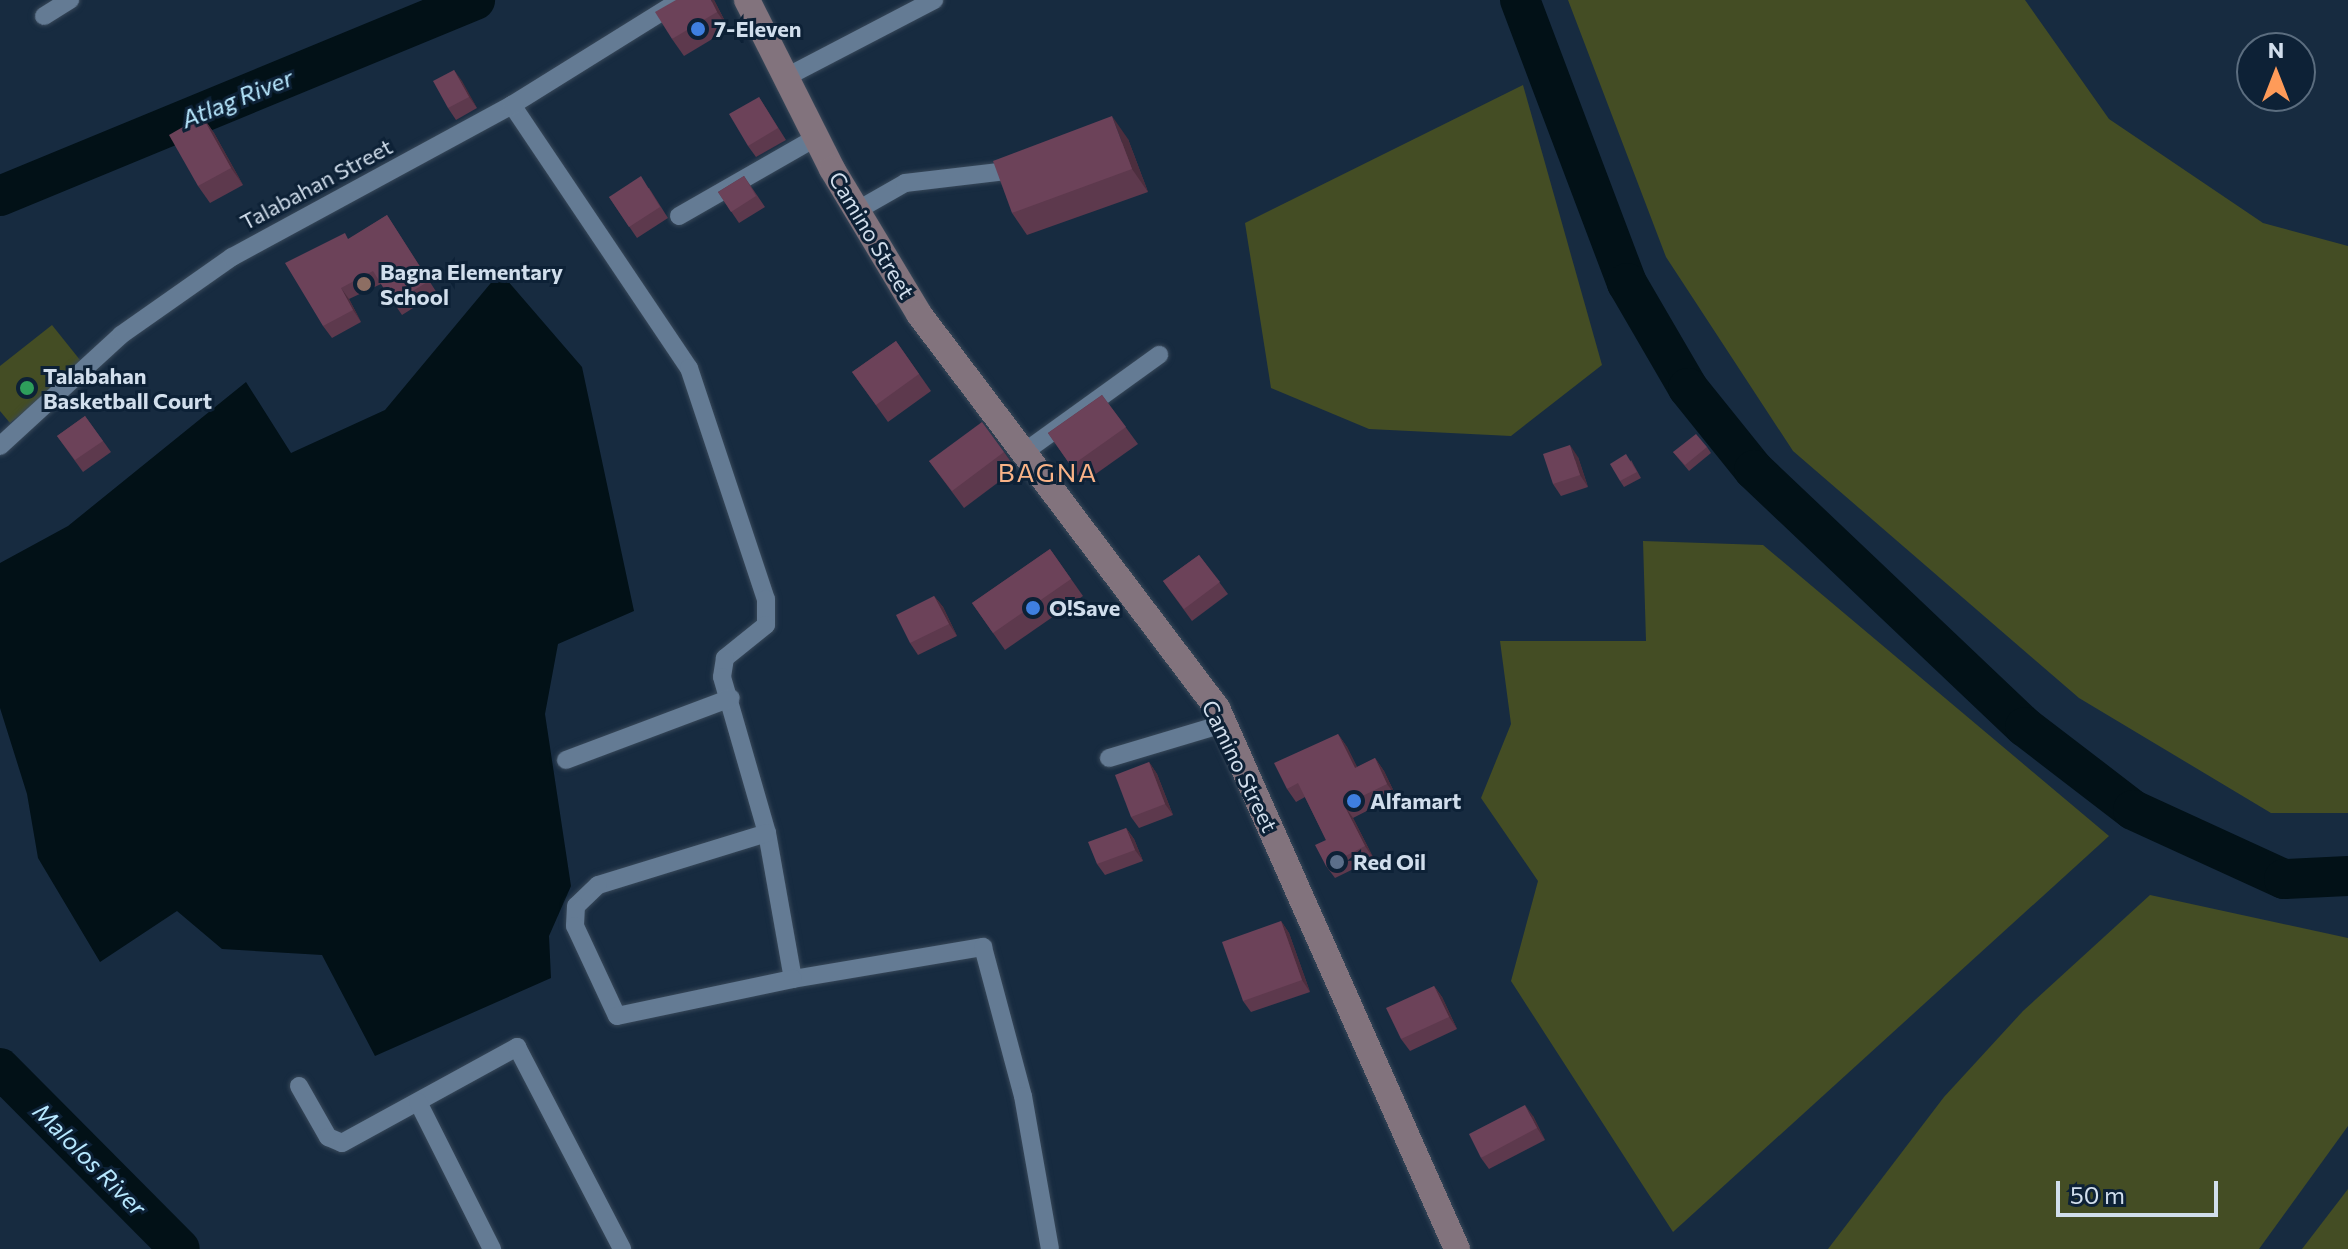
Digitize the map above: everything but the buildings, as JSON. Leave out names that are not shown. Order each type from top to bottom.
[{"type":"main road","name":"Camino Street","points":[[747,0],[856,211],[919,314],[1223,724],[1457,1249]]},
{"type":"street","points":[[44,16],[70,0]]},
{"type":"street","name":"Talabahan Street","points":[[0,446],[121,335],[232,257],[512,105],[681,0]]},
{"type":"street","points":[[788,76],[934,0]]},
{"type":"street","points":[[512,105],[689,368],[766,599],[766,625],[725,658],[722,677],[731,698],[767,833],[793,979]]},
{"type":"street","points":[[679,216],[817,137]]},
{"type":"street","points":[[856,211],[905,183],[1016,170]]},
{"type":"street","points":[[1023,453],[1159,355]]},
{"type":"street","points":[[566,760],[731,698]]},
{"type":"street","points":[[1109,758],[1223,724]]},
{"type":"street","points":[[767,833],[598,885],[576,906],[575,926],[617,1016],[793,979],[983,947],[1023,1096],[1050,1249]]},
{"type":"street","points":[[299,1086],[334,1143],[418,1102],[517,1047],[622,1249]]},
{"type":"street","points":[[418,1102],[492,1249]]},
{"type":"green space","points":[[1568,0],[2025,0],[2109,119],[2263,223],[2348,246],[2348,813],[2271,813],[2079,698],[1793,451],[1666,257]]},
{"type":"green space","points":[[1523,85],[1602,365],[1511,436],[1369,429],[1271,388],[1245,223]]},
{"type":"green space","name":"Talabahan Basketball Court","points":[[52,325],[84,365],[10,423],[0,411],[0,366]]},
{"type":"green space","points":[[1643,541],[1763,545],[2109,836],[1673,1232],[1511,981],[1538,881],[1481,798],[1511,724],[1500,641],[1646,641]]},
{"type":"green space","points":[[2150,895],[2348,938],[2348,1126],[2259,1249],[1828,1249],[1944,1097],[2023,1011]]},
{"type":"green space","points":[[2348,1189],[2348,1249],[2302,1249]]},
{"type":"shaded area","points":[[500,272],[582,367],[634,611],[558,644],[545,714],[571,886],[549,936],[551,978],[375,1056],[322,955],[222,949],[177,911],[100,962],[38,858],[27,794],[0,708],[0,563],[68,526],[246,382],[291,453],[385,410]]},
{"type":"waterway","name":"Atlag River","points":[[0,196],[475,0]]},
{"type":"waterway","points":[[1520,0],[1627,283],[1688,388],[1754,470],[2025,727],[2133,810],[2284,879],[2348,876]]},
{"type":"waterway","name":"Malolos River","points":[[0,1068],[180,1249]]},
{"type":"place","name":"7-Eleven","points":[[698,29]]},
{"type":"place","name":"Bagna Elementary School","points":[[364,284]]},
{"type":"place","name":"Talabahan Basketball Court","points":[[27,388]]},
{"type":"place","name":"O!Save","points":[[1033,608]]},
{"type":"place","name":"Alfamart","points":[[1354,801]]},
{"type":"place","name":"Red Oil","points":[[1337,862]]},
{"type":"district","name":"BAGNA","points":[[1048,472]]}]
